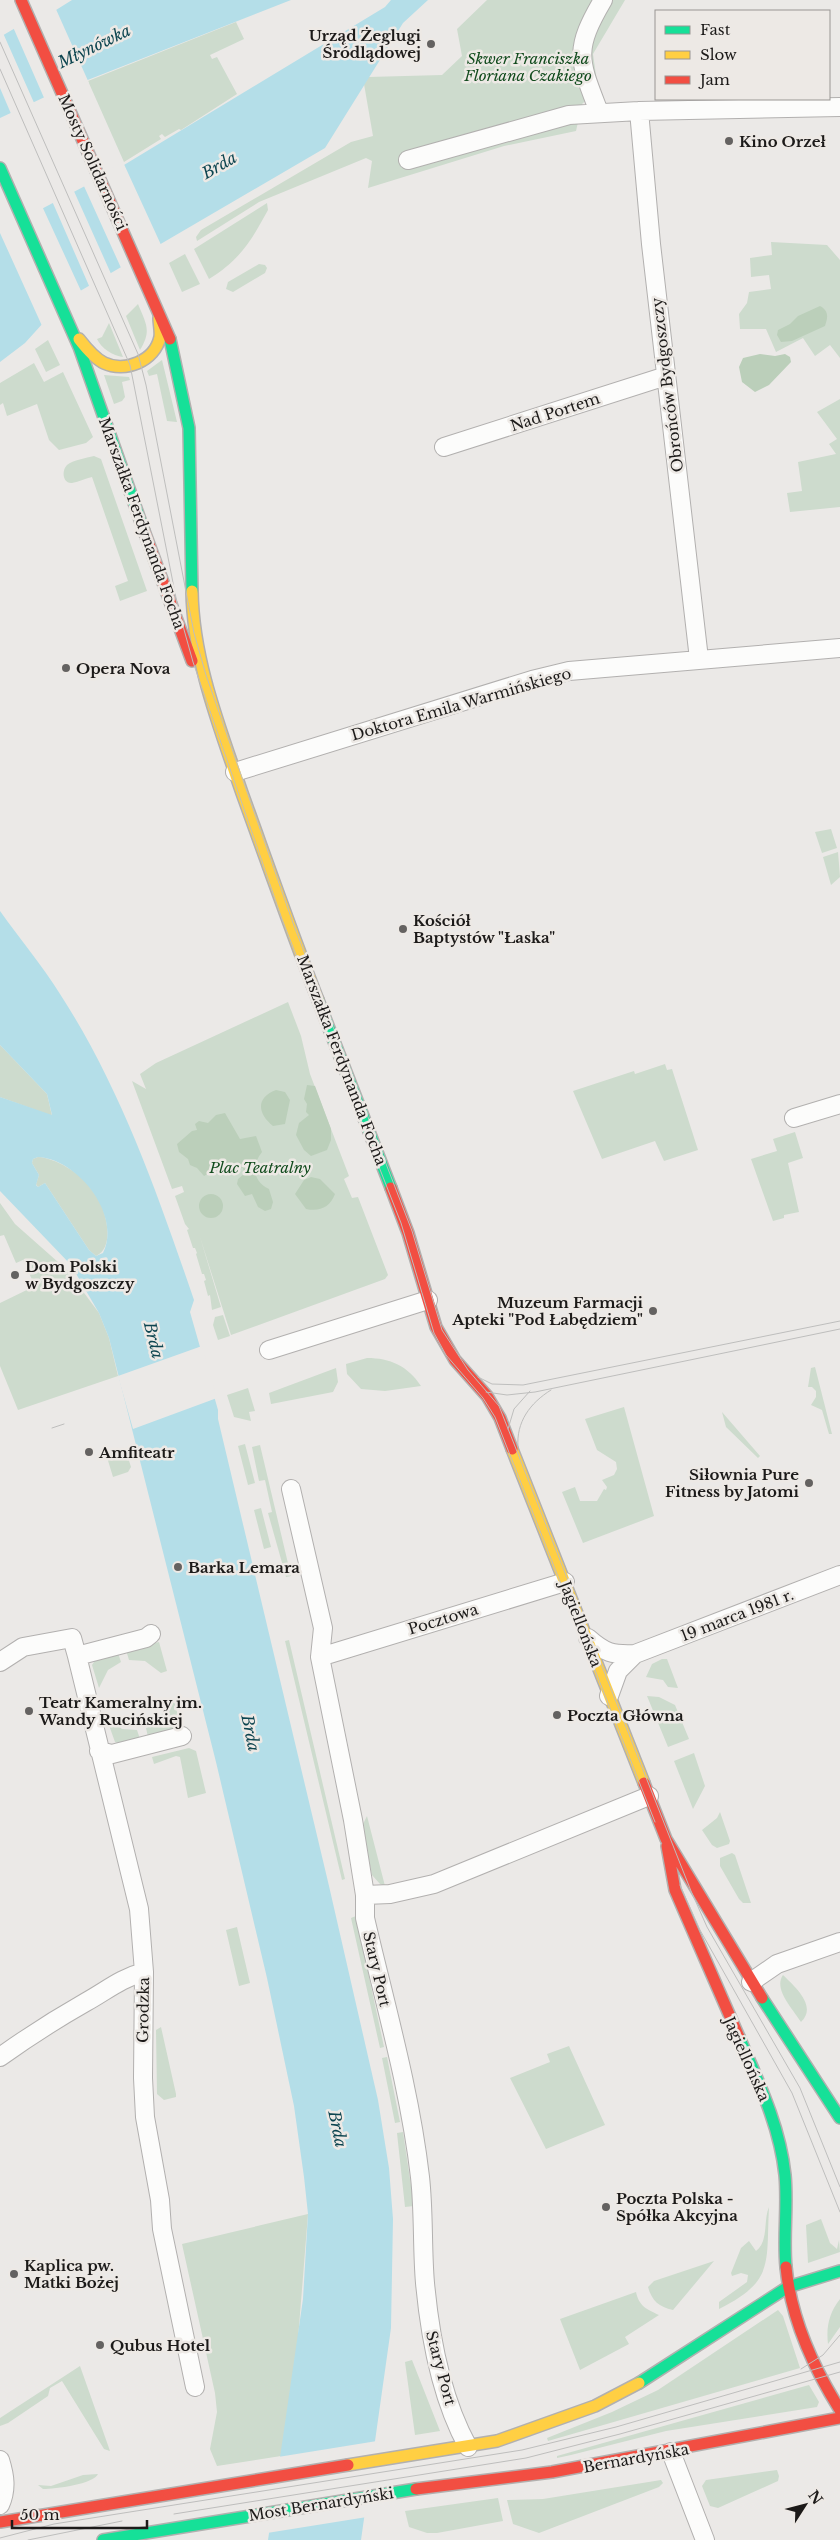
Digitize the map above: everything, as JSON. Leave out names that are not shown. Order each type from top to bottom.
[{"type":"street","name":"Mosty Solidarności","points":[[21,0],[153,298]]},
{"type":"street","points":[[599,112],[584,67],[582,44],[591,20],[603,0]]},
{"type":"street","points":[[408,160],[569,115],[599,112],[840,107]]},
{"type":"street","name":"Obrońców Bydgoszczy","points":[[639,111],[651,244],[699,659]]},
{"type":"street","points":[[0,168],[81,346],[104,363],[116,366],[140,362],[156,351],[160,336],[158,310]]},
{"type":"street","name":"Marszałka Ferdynanda Focha","points":[[153,298],[172,344],[188,428],[191,465],[192,595],[200,657],[210,698]]},
{"type":"street","name":"Marszałka Ferdynanda Focha","points":[[81,346],[171,608],[210,698],[289,925],[402,1217],[436,1327],[446,1348],[495,1408]]},
{"type":"street","name":"Nad Portem","points":[[444,447],[666,376]]},
{"type":"street","name":"Doktora Emila Warmińskiego","points":[[235,772],[532,680],[569,671],[840,648]]},
{"type":"street","points":[[794,1118],[840,1104]]},
{"type":"street","points":[[269,1350],[428,1300]]},
{"type":"street","name":"Jagiellońska","points":[[495,1408],[666,1839],[699,1891],[751,1982],[840,2118]]},
{"type":"street","name":"Stary Port","points":[[291,1489],[323,1628],[320,1657],[353,1820],[365,1895],[364,1918],[412,2125],[424,2219],[425,2281],[431,2332],[459,2431],[468,2447]]},
{"type":"street","name":"19 marca 1981 r.","points":[[587,1637],[601,1650],[612,1654],[635,1654],[840,1575]]},
{"type":"street","name":"Pocztowa","points":[[320,1657],[565,1582]]},
{"type":"street","points":[[77,1656],[146,1638],[151,1634]]},
{"type":"street","name":"Grodzka","points":[[0,1662],[23,1648],[72,1638],[77,1656],[139,1909],[144,1972],[145,2117],[160,2200],[162,2229],[195,2387]]},
{"type":"street","name":"19 marca 1981 r.","points":[[609,1696],[618,1671],[635,1654]]},
{"type":"street","points":[[99,1751],[112,1754],[182,1736]]},
{"type":"street","points":[[365,1895],[390,1894],[434,1884],[649,1796]]},
{"type":"street","name":"Jagiellońska","points":[[666,1839],[675,1890],[769,2107],[778,2136],[785,2178],[785,2243],[788,2287],[813,2363],[840,2410]]},
{"type":"street","points":[[751,1982],[777,1964],[840,1942]]},
{"type":"street","points":[[0,2057],[59,2016],[87,2002],[114,1983],[144,1972]]},
{"type":"street","points":[[0,2522],[432,2453],[507,2438],[595,2406],[626,2390],[788,2287],[840,2271]]},
{"type":"street","name":"Bernardyńska","points":[[430,2487],[506,2480],[671,2452],[840,2418]]},
{"type":"street","points":[[671,2452],[681,2483],[705,2540]]},
{"type":"street","points":[[0,2460],[5,2486],[0,2504]]},
{"type":"street","name":"Most Bernardyński","points":[[156,2535],[213,2521],[430,2487]]},
{"type":"street","points":[[103,2540],[156,2535]]},
{"type":"green space","name":"Skwer Franciszka Floriana Czakiego","points":[[487,0],[625,0],[593,54],[598,89],[582,104],[576,131],[504,146],[368,188],[372,161],[366,158],[259,202],[197,241],[196,237],[201,230],[351,142],[373,136],[364,84],[368,77],[442,75],[462,56],[457,29]]},
{"type":"green space","points":[[236,22],[244,39],[210,55],[212,59],[217,57],[237,94],[181,130],[179,129],[165,137],[162,134],[159,136],[161,139],[124,162],[88,81]]},
{"type":"green space","points":[[267,203],[268,210],[244,249],[229,265],[209,279],[194,249]]},
{"type":"green space","points":[[771,242],[827,245],[840,260],[840,358],[830,345],[815,356],[803,338],[776,352],[766,329],[740,329],[739,314],[747,303],[749,292],[771,289],[769,275],[751,277],[750,258],[772,255]]},
{"type":"green space","points":[[185,254],[200,284],[182,292],[169,263]]},
{"type":"green space","points":[[259,264],[265,265],[267,268],[265,273],[233,292],[226,289],[228,282]]},
{"type":"green space","points":[[138,304],[147,332],[140,350],[126,316]]},
{"type":"green space","points":[[820,306],[827,314],[825,326],[792,341],[781,342],[777,335],[778,330],[790,324],[798,316]]},
{"type":"green space","points":[[109,323],[123,357],[108,351],[97,339],[102,337]]},
{"type":"green space","points":[[48,340],[60,365],[46,372],[35,349]]},
{"type":"green space","points":[[760,354],[775,356],[785,354],[790,357],[791,362],[769,385],[755,392],[742,382],[739,367],[743,358]]},
{"type":"green space","points":[[162,360],[177,422],[167,421],[157,374],[149,376],[147,371]]},
{"type":"green space","points":[[34,363],[44,382],[63,372],[93,437],[86,443],[59,450],[49,440],[37,404],[7,416],[3,403],[0,405],[0,383]]},
{"type":"green space","points":[[104,375],[129,377],[130,380],[122,382],[125,397],[122,401],[114,404]]},
{"type":"green space","points":[[840,399],[840,507],[790,512],[787,493],[802,491],[798,462],[836,454],[829,444],[837,439],[817,412]]},
{"type":"green space","points":[[94,456],[101,459],[147,591],[120,601],[115,586],[128,581],[92,477],[69,483],[64,477],[64,470],[67,465],[76,460]]},
{"type":"green space","points":[[831,829],[837,848],[822,853],[815,832]]},
{"type":"green space","points":[[838,852],[840,877],[831,885],[823,857]]},
{"type":"green space","name":"Plac Teatralny","points":[[288,1002],[301,1036],[310,1074],[349,1176],[344,1179],[352,1198],[358,1197],[388,1275],[385,1279],[231,1335],[200,1237],[221,1307],[212,1310],[210,1295],[208,1296],[204,1281],[206,1280],[204,1274],[202,1274],[197,1253],[195,1248],[193,1248],[187,1230],[189,1229],[185,1224],[175,1196],[184,1192],[182,1186],[172,1189],[132,1081],[146,1089],[140,1074],[156,1063]]},
{"type":"green space","points":[[0,1045],[47,1094],[52,1116],[0,1097]]},
{"type":"green space","points":[[665,1064],[667,1070],[672,1069],[698,1150],[664,1161],[655,1141],[602,1159],[573,1091],[634,1071],[635,1074]]},
{"type":"green space","points":[[307,1085],[315,1086],[331,1129],[331,1140],[327,1150],[311,1156],[304,1150],[296,1135],[299,1123],[309,1115],[306,1112],[307,1104],[304,1099]]},
{"type":"green space","points":[[276,1090],[285,1092],[290,1100],[285,1124],[273,1126],[264,1116],[261,1106],[265,1097]]},
{"type":"green space","points":[[225,1113],[240,1139],[256,1136],[262,1152],[256,1162],[255,1173],[260,1182],[269,1189],[273,1202],[271,1209],[265,1211],[258,1207],[252,1194],[245,1196],[237,1184],[238,1179],[244,1174],[243,1168],[213,1171],[204,1176],[197,1168],[190,1165],[188,1159],[179,1152],[177,1144],[192,1131],[197,1130],[195,1124],[199,1121],[208,1123],[216,1115]]},
{"type":"green space","points":[[795,1132],[803,1158],[788,1163],[799,1212],[784,1215],[784,1218],[773,1221],[751,1159],[777,1151],[773,1139]]},
{"type":"green space","points":[[38,1157],[52,1160],[67,1167],[86,1182],[96,1194],[104,1212],[108,1233],[103,1251],[96,1256],[89,1250],[45,1183],[38,1187],[36,1184],[39,1175],[32,1163],[33,1159]]},
{"type":"green space","points":[[311,1177],[320,1179],[335,1194],[324,1208],[316,1210],[306,1209],[295,1194],[304,1180]]},
{"type":"green space","points":[[211,1194],[219,1198],[223,1206],[219,1214],[211,1218],[203,1214],[199,1206],[203,1198]]},
{"type":"green space","points":[[0,1203],[15,1224],[67,1270],[99,1313],[109,1338],[118,1376],[18,1410],[0,1366],[0,1303],[35,1286],[23,1260],[16,1263],[4,1235],[0,1236]]},
{"type":"green space","points":[[223,1315],[230,1336],[218,1340],[213,1325],[215,1317]]},
{"type":"green space","points":[[367,1358],[375,1358],[398,1364],[410,1373],[421,1386],[385,1391],[361,1389],[347,1374],[346,1364]]},
{"type":"green space","points":[[815,1367],[832,1434],[829,1434],[822,1410],[811,1405],[816,1397],[816,1391],[812,1387],[808,1387],[811,1368]]},
{"type":"green space","points":[[336,1368],[338,1382],[333,1392],[271,1404],[269,1393]]},
{"type":"green space","points":[[248,1388],[255,1411],[249,1412],[251,1421],[234,1417],[227,1395]]},
{"type":"green space","points":[[624,1407],[654,1516],[583,1543],[562,1492],[575,1487],[580,1501],[597,1501],[604,1489],[606,1490],[607,1487],[602,1480],[614,1475],[617,1469],[616,1462],[597,1450],[585,1419]]},
{"type":"green space","points":[[722,1412],[760,1456],[758,1458],[726,1427]]},
{"type":"green space","points":[[245,1444],[255,1483],[248,1485],[238,1446]]},
{"type":"green space","points":[[260,1445],[291,1576],[286,1577],[268,1513],[272,1512],[265,1480],[259,1481],[252,1447]]},
{"type":"green space","points":[[125,1448],[131,1467],[128,1472],[113,1477],[106,1454]]},
{"type":"green space","points":[[261,1508],[271,1547],[264,1549],[254,1510]]},
{"type":"green space","points":[[289,1640],[345,1879],[342,1880],[285,1641]]},
{"type":"green space","points":[[159,1642],[167,1671],[161,1673],[145,1661],[129,1660],[126,1650]]},
{"type":"green space","points":[[118,1653],[121,1662],[108,1670],[99,1688],[92,1665],[96,1659]]},
{"type":"green space","points":[[662,1659],[667,1659],[678,1688],[668,1687],[663,1680],[646,1677],[652,1664]]},
{"type":"green space","points":[[647,1696],[659,1697],[675,1705],[689,1739],[668,1747]]},
{"type":"green space","points":[[174,1700],[181,1728],[148,1737],[146,1728],[159,1719],[169,1702]]},
{"type":"green space","points":[[106,1717],[122,1729],[137,1730],[140,1739],[120,1744],[115,1742]]},
{"type":"green space","points":[[189,1748],[196,1751],[206,1793],[188,1798],[180,1757],[176,1756],[154,1764],[152,1757]]},
{"type":"green space","points":[[694,1753],[705,1786],[693,1809],[674,1761]]},
{"type":"green space","points":[[720,1812],[730,1841],[729,1844],[717,1848],[712,1845],[702,1830],[717,1818]]},
{"type":"green space","points":[[367,1816],[385,1886],[380,1884],[372,1875],[362,1826]]},
{"type":"green space","points":[[732,1853],[735,1855],[751,1903],[743,1903],[739,1899],[720,1866],[720,1858]]},
{"type":"green space","points":[[356,1916],[384,2047],[380,2048],[351,1918]]},
{"type":"green space","points":[[237,1927],[250,1983],[239,1986],[226,1930]]},
{"type":"green space","points":[[783,1975],[798,1990],[806,2003],[806,2016],[801,2022],[782,1993],[780,1986]]},
{"type":"green space","points":[[161,2027],[176,2094],[176,2097],[164,2100],[157,2094],[156,2030]]},
{"type":"green space","points":[[569,2046],[605,2125],[546,2149],[510,2078],[550,2062],[547,2054]]},
{"type":"green space","points":[[387,2057],[400,2122],[395,2123],[382,2058]]},
{"type":"green space","points":[[403,2132],[414,2206],[405,2207],[397,2133]]},
{"type":"green space","points":[[769,2207],[767,2256],[759,2279],[737,2299],[719,2309],[719,2302],[747,2282],[748,2275],[741,2273],[732,2276],[731,2273],[741,2248],[749,2241],[756,2251],[763,2242]]},
{"type":"green space","points":[[308,2214],[298,2339],[281,2456],[217,2466],[210,2449],[217,2412],[215,2393],[182,2244]]},
{"type":"green space","points":[[821,2219],[830,2243],[837,2249],[839,2240],[840,2252],[808,2263],[806,2225]]},
{"type":"green space","points":[[714,2261],[673,2310],[660,2305],[654,2300],[648,2287],[654,2281]]},
{"type":"green space","points":[[636,2292],[639,2301],[644,2306],[659,2315],[625,2337],[629,2344],[580,2370],[560,2319]]},
{"type":"green space","points":[[840,2299],[840,2327],[828,2344],[829,2320]]},
{"type":"green space","points":[[778,2310],[783,2316],[800,2368],[548,2441],[547,2438],[612,2412],[658,2390]]},
{"type":"green space","points":[[412,2360],[440,2431],[415,2435],[405,2362]]},
{"type":"green space","points":[[80,2366],[110,2451],[104,2449],[62,2381],[50,2388],[48,2396],[8,2423],[0,2426],[0,2418]]},
{"type":"green space","points":[[809,2385],[819,2402],[817,2407],[666,2431],[557,2458],[557,2456]]},
{"type":"green space","points":[[777,2470],[778,2481],[718,2508],[710,2506],[702,2486],[706,2480]]},
{"type":"green space","points":[[98,2474],[89,2481],[65,2487],[43,2489],[38,2485],[51,2486],[83,2475]]},
{"type":"green space","points":[[661,2480],[663,2483],[659,2487],[539,2533],[513,2524],[507,2500],[543,2499]]},
{"type":"green space","points":[[498,2498],[503,2521],[437,2533],[427,2533],[409,2527],[405,2511]]},
{"type":"water","name":"Młynówka","points":[[72,0],[291,0],[47,96],[0,118],[0,37],[41,13],[56,10]]},
{"type":"water","name":"Brda","points":[[391,0],[428,0],[403,23],[325,148],[63,301],[25,343],[0,362],[0,228],[15,223],[119,168],[385,7]]},
{"type":"water","name":"Brda","points":[[0,911],[53,983],[102,1067],[120,1104],[152,1182],[194,1300],[190,1312],[218,1410],[218,1419],[378,2100],[389,2168],[393,2219],[391,2328],[361,2540],[268,2540],[303,2299],[308,2214],[294,2106],[267,1978],[216,1762],[109,1338],[99,1313],[71,1265],[0,1191],[0,1097],[52,1115],[47,1094],[0,1045]],"holes":[[[38,1157],[53,1160],[67,1167],[81,1178],[101,1206],[106,1222],[107,1238],[103,1253],[96,1256],[89,1250],[45,1183],[38,1187],[36,1185],[39,1175],[32,1163],[33,1159]]]},
{"type":"pier","points":[[55,7],[89,83],[45,100],[13,27],[40,11]]},
{"type":"pier","points":[[3,33],[35,105],[12,116],[0,88],[0,35]]},
{"type":"pier","points":[[123,162],[162,247],[122,270],[83,184]]},
{"type":"pier","points":[[73,189],[112,276],[90,288],[52,201]]},
{"type":"pier","points":[[42,206],[82,293],[65,303],[43,328],[0,233],[0,226]]},
{"type":"pier","points":[[202,1346],[217,1398],[133,1429],[118,1376]]},
{"type":"pier","points":[[377,2441],[367,2517],[267,2533],[278,2457]]},
{"type":"tram line","points":[[0,42],[138,354],[146,385],[194,633],[206,675],[293,923],[412,1231],[442,1330],[468,1370],[499,1406],[691,1891],[707,1927],[800,2088],[840,2187]]},
{"type":"tram line","points":[[0,69],[130,365],[178,608],[193,662],[282,919],[401,1223],[434,1333],[446,1355],[483,1398],[495,1417],[655,1822]]},
{"type":"tram line","points":[[478,1377],[492,1384],[523,1385],[840,1321]]},
{"type":"tram line","points":[[486,1392],[507,1395],[535,1392],[840,1329]]},
{"type":"tram line","points":[[518,1447],[519,1429],[526,1414],[543,1395],[551,1390]]},
{"type":"tram line","points":[[508,1429],[514,1409],[530,1391]]},
{"type":"tram line","points":[[52,1428],[64,1424]]},
{"type":"tram line","points":[[680,1885],[700,1930],[792,2093],[840,2212]]},
{"type":"tram line","points":[[801,2369],[823,2355],[840,2335]]},
{"type":"tram line","points":[[0,2538],[54,2524],[522,2450],[616,2427],[840,2362]]},
{"type":"tram line","points":[[174,2514],[526,2458],[620,2434],[840,2372]]},
{"type":"tram line","points":[[28,2540],[122,2521]]},
{"type":"traffic: fast","points":[[0,168],[79,347],[144,531]]},
{"type":"traffic: fast","points":[[170,339],[189,428],[192,591]]},
{"type":"traffic: fast","points":[[318,1000],[391,1188]]},
{"type":"traffic: fast","points":[[762,1998],[840,2118]]},
{"type":"traffic: fast","points":[[739,2037],[767,2104],[782,2157],[786,2187],[786,2267]]},
{"type":"traffic: fast","points":[[639,2383],[788,2287],[840,2271]]},
{"type":"traffic: fast","points":[[103,2540],[416,2489]]},
{"type":"traffic: slow","points":[[79,339],[94,356],[104,363],[121,367],[138,363],[152,353],[157,345],[160,337],[159,318]]},
{"type":"traffic: slow","points":[[192,591],[197,643],[209,694],[242,793],[318,1000]]},
{"type":"traffic: slow","points":[[512,1449],[644,1783]]},
{"type":"traffic: slow","points":[[348,2465],[497,2441],[595,2406],[639,2383]]},
{"type":"traffic: jam","points":[[21,0],[170,339]]},
{"type":"traffic: jam","points":[[144,531],[192,661]]},
{"type":"traffic: jam","points":[[391,1188],[408,1233],[436,1327],[455,1360],[487,1396],[500,1418],[512,1449]]},
{"type":"traffic: jam","points":[[644,1783],[666,1839],[762,1998]]},
{"type":"traffic: jam","points":[[667,1846],[675,1890],[739,2037]]},
{"type":"traffic: jam","points":[[786,2267],[798,2324],[812,2360],[840,2410]]},
{"type":"traffic: jam","points":[[416,2489],[552,2472],[840,2418]]},
{"type":"traffic: jam","points":[[0,2522],[348,2465]]},
{"type":"place","name":"Urząd Żeglugi Śródlądowej","points":[[431,44]]},
{"type":"place","name":"Kino Orzeł","points":[[729,141]]},
{"type":"place","name":"Opera Nova","points":[[66,668]]},
{"type":"place","name":"Kościół Baptystów \"Łaska\"","points":[[403,929]]},
{"type":"place","name":"Dom Polski w Bydgoszczy","points":[[15,1275]]},
{"type":"place","name":"Muzeum Farmacji Apteki \"Pod Łabędziem\"","points":[[653,1311]]},
{"type":"place","name":"Amfiteatr","points":[[89,1452]]},
{"type":"place","name":"Siłownia Pure Fitness by Jatomi","points":[[809,1483]]},
{"type":"place","name":"Barka Lemara","points":[[178,1567]]},
{"type":"place","name":"Teatr Kameralny im. Wandy Rucińskiej","points":[[29,1711]]},
{"type":"place","name":"Poczta Główna","points":[[557,1715]]},
{"type":"place","name":"Poczta Polska - Spółka Akcyjna","points":[[606,2207]]},
{"type":"place","name":"Kaplica pw. Matki Bożej","points":[[14,2274]]},
{"type":"place","name":"Qubus Hotel","points":[[100,2345]]}]
